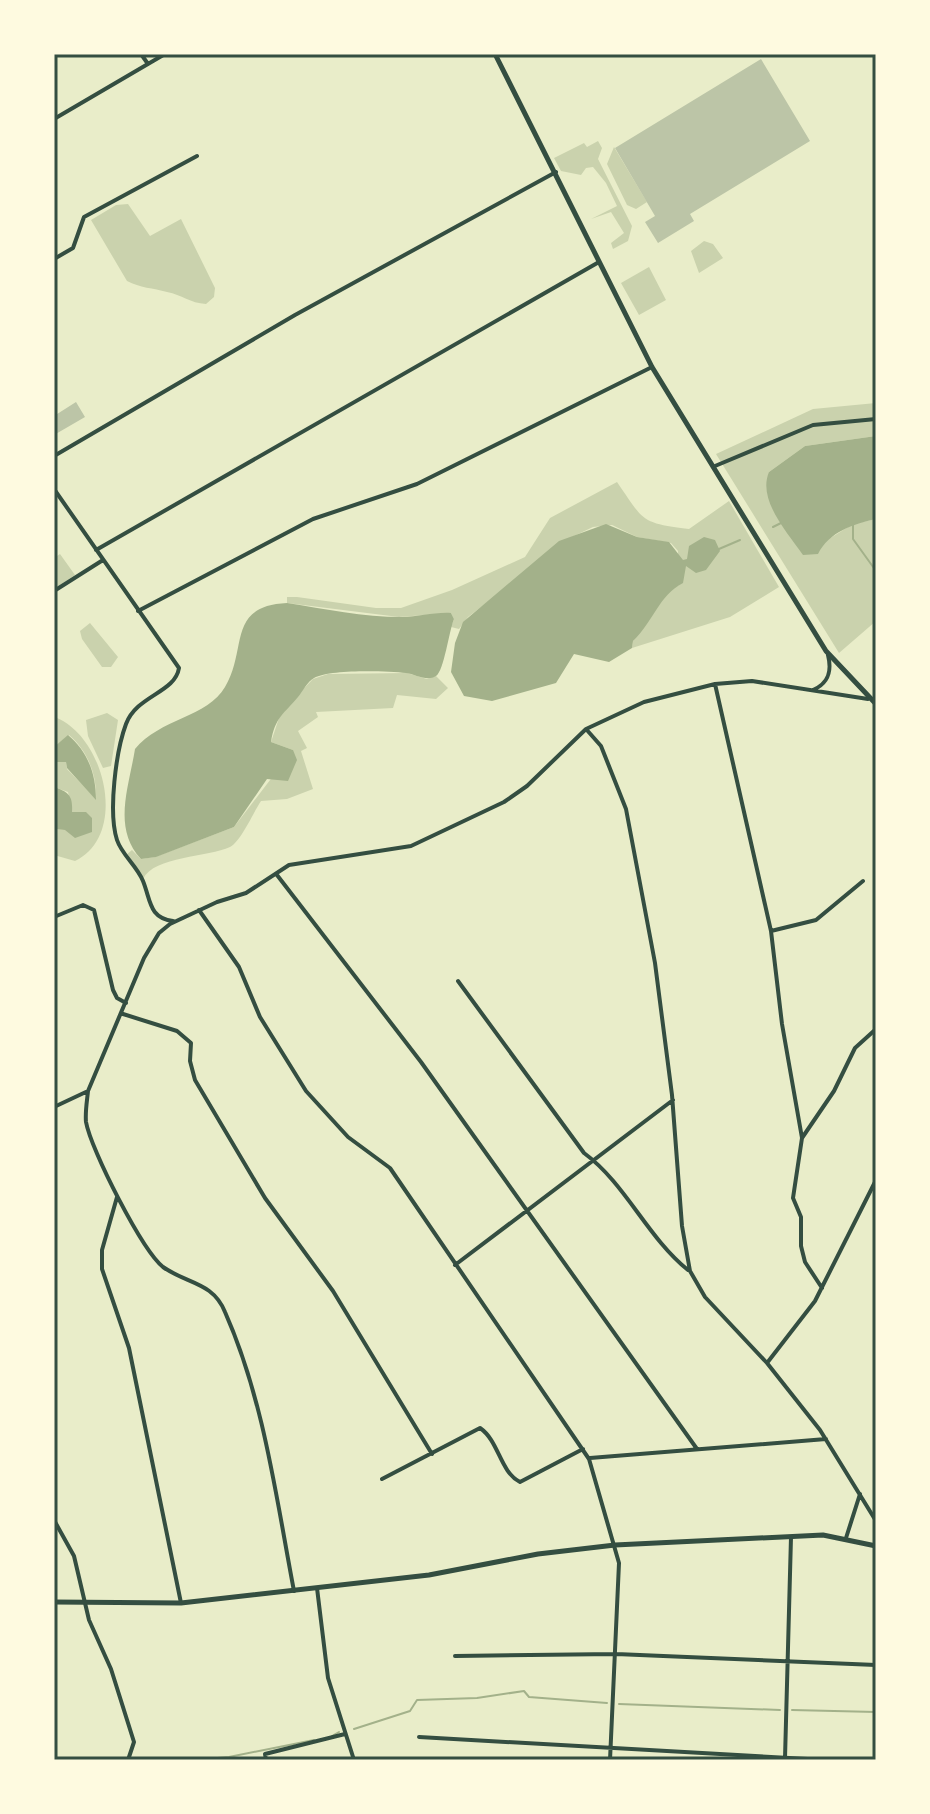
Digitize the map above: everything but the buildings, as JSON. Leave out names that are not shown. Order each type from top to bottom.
[{"type":"street","points":[[141,54],[148,64]]},
{"type":"street","points":[[54,119],[165,54]]},
{"type":"street","points":[[495,54],[652,367],[826,651],[876,704]]},
{"type":"street","points":[[54,259],[73,248],[84,217],[197,156]]},
{"type":"street","points":[[54,456],[295,315],[556,172]]},
{"type":"street","points":[[96,550],[599,262]]},
{"type":"street","points":[[138,611],[313,519],[417,484],[652,367]]},
{"type":"street","points":[[715,466],[813,425],[876,419]]},
{"type":"street","points":[[54,489],[179,668],[173,682],[147,698],[132,712],[126,725],[113,822],[123,851],[143,879],[153,912],[160,919],[180,921]]},
{"type":"street","points":[[54,591],[103,560]]},
{"type":"street","points":[[811,691],[823,685],[828,677],[830,664],[826,651]]},
{"type":"street","points":[[294,1591],[263,1429],[243,1358],[224,1309],[217,1296],[204,1285],[173,1272],[154,1258],[117,1195],[86,1122],[88,1091],[144,958],[159,933],[199,910],[246,893],[300,861],[411,846],[504,802],[527,786],[586,729],[613,713],[644,702],[715,684],[752,681],[868,699]]},
{"type":"street","points":[[715,684],[771,931],[782,1024],[802,1138],[793,1198],[801,1217],[805,1262],[822,1288]]},
{"type":"street","points":[[586,729],[601,746],[626,809],[655,963],[673,1100],[682,1226],[690,1271]]},
{"type":"street","points":[[277,875],[421,1062],[697,1449]]},
{"type":"street","points":[[771,931],[816,920],[863,881]]},
{"type":"street","points":[[54,917],[83,905],[94,910],[113,990],[117,998],[126,1003]]},
{"type":"street","points":[[199,910],[239,967],[260,1017],[306,1091],[348,1137],[390,1168],[589,1459],[619,1563],[610,1760]]},
{"type":"street","points":[[458,981],[584,1153],[593,1159],[658,1242],[690,1271],[705,1297],[767,1363],[826,1439],[876,1521]]},
{"type":"street","points":[[122,1014],[177,1031],[191,1043],[190,1061],[195,1080],[265,1198],[333,1291],[432,1454]]},
{"type":"street","points":[[802,1138],[834,1091],[855,1048],[876,1029]]},
{"type":"street","points":[[54,1107],[88,1091]]},
{"type":"street","points":[[455,1265],[673,1100]]},
{"type":"street","points":[[767,1363],[822,1288],[876,1180]]},
{"type":"street","points":[[117,1195],[102,1250],[102,1269],[129,1348],[181,1603]]},
{"type":"street","points":[[382,1479],[480,1428],[488,1433],[510,1473],[520,1482],[583,1449]]},
{"type":"street","points":[[589,1459],[826,1439]]},
{"type":"street","points":[[846,1538],[860,1494]]},
{"type":"street","points":[[54,1520],[74,1556],[86,1602],[134,1742],[128,1760]]},
{"type":"street","points":[[785,1759],[791,1537]]},
{"type":"street","points":[[54,1602],[181,1603],[429,1575],[538,1554],[615,1545],[791,1537],[846,1538],[876,1546]]},
{"type":"street","points":[[317,1588],[328,1678],[354,1760]]},
{"type":"street","points":[[455,1656],[616,1654],[787,1664],[876,1665]]},
{"type":"street","points":[[266,1760],[265,1754],[345,1734]]},
{"type":"street","points":[[419,1737],[826,1760]]},
{"type":"shaded area","points":[[598,141],[602,148],[598,159],[632,226],[628,241],[613,249],[611,243],[624,233],[611,212],[591,219],[617,206],[606,183],[593,167],[586,168],[581,175],[561,171],[554,158],[584,143],[587,147]]},
{"type":"shaded area","points":[[614,147],[647,202],[636,209],[627,205],[607,164]]},
{"type":"shaded area","points":[[128,204],[150,236],[181,219],[215,288],[214,297],[206,304],[127,281],[91,220],[116,205]]},
{"type":"shaded area","points":[[704,241],[713,244],[723,258],[699,273],[691,251]]},
{"type":"shaded area","points":[[649,267],[666,300],[639,315],[621,283]]},
{"type":"shaded area","points":[[876,403],[876,436],[805,446],[769,472],[824,542],[853,524],[876,519],[876,621],[839,653],[716,454],[813,409]]},
{"type":"shaded area","points":[[876,436],[876,519],[850,526],[835,535],[818,554],[803,555],[771,505],[766,483],[769,472],[805,446]]},
{"type":"shaded area","points":[[617,482],[645,518],[661,525],[689,529],[729,501],[779,587],[730,617],[632,648],[633,641],[668,590],[679,585],[678,551],[671,543],[637,537],[612,525],[593,527],[555,545],[533,567],[468,617],[459,629],[451,627],[454,619],[451,613],[399,617],[287,603],[287,597],[297,597],[376,608],[401,608],[452,590],[525,557],[550,518]]},
{"type":"shaded area","points":[[606,524],[637,537],[669,542],[683,560],[687,559],[689,546],[704,537],[715,540],[720,551],[706,570],[696,573],[686,566],[683,583],[668,594],[633,641],[632,648],[609,662],[574,654],[556,683],[492,701],[464,696],[451,672],[455,643],[463,622],[559,541]]},
{"type":"shaded area","points":[[60,554],[75,575],[54,589],[54,558]]},
{"type":"shaded area","points":[[287,603],[387,617],[451,613],[454,619],[439,673],[432,678],[406,673],[359,671],[322,675],[312,680],[281,716],[271,742],[293,750],[297,760],[288,781],[267,779],[234,827],[156,857],[141,859],[132,847],[125,821],[135,749],[157,731],[217,697],[232,673],[247,621],[255,612],[268,606]]},
{"type":"shaded area","points":[[90,623],[118,657],[111,667],[102,667],[82,639],[80,631]]},
{"type":"shaded area","points":[[407,673],[427,679],[436,676],[448,688],[436,699],[397,695],[393,708],[316,712],[318,717],[298,731],[307,748],[301,751],[313,789],[287,799],[261,801],[243,833],[230,847],[170,861],[149,871],[143,879],[126,855],[132,850],[141,859],[155,857],[234,827],[293,750],[271,742],[281,712],[313,679],[328,674]]},
{"type":"shaded area","points":[[107,713],[118,720],[111,766],[103,768],[88,736],[86,720]]},
{"type":"shaded area","points":[[57,718],[74,729],[88,746],[104,788],[106,810],[101,831],[91,849],[75,861],[54,855],[54,829],[65,830],[77,814],[72,812],[68,792],[54,787],[54,762],[63,759],[67,769],[96,799],[95,781],[86,756],[69,735],[54,747]]},
{"type":"shaded area","points":[[68,735],[90,764],[96,800],[67,768],[66,762],[54,762],[54,747]]},
{"type":"shaded area","points":[[54,787],[69,795],[72,812],[86,812],[92,818],[92,832],[75,838],[65,830],[54,829]]},
{"type":"waterway","points":[[773,527],[781,523]]},
{"type":"waterway","points":[[853,524],[853,539],[876,571]]},
{"type":"waterway","points":[[719,549],[740,540]]},
{"type":"waterway","points":[[354,1729],[410,1711],[417,1700],[477,1698],[524,1691],[529,1697],[607,1703]]},
{"type":"waterway","points":[[619,1704],[780,1710]]},
{"type":"waterway","points":[[792,1710],[876,1712]]},
{"type":"waterway","points":[[332,1736],[339,1732]]},
{"type":"waterway","points":[[194,1760],[229,1757],[314,1740]]}]
